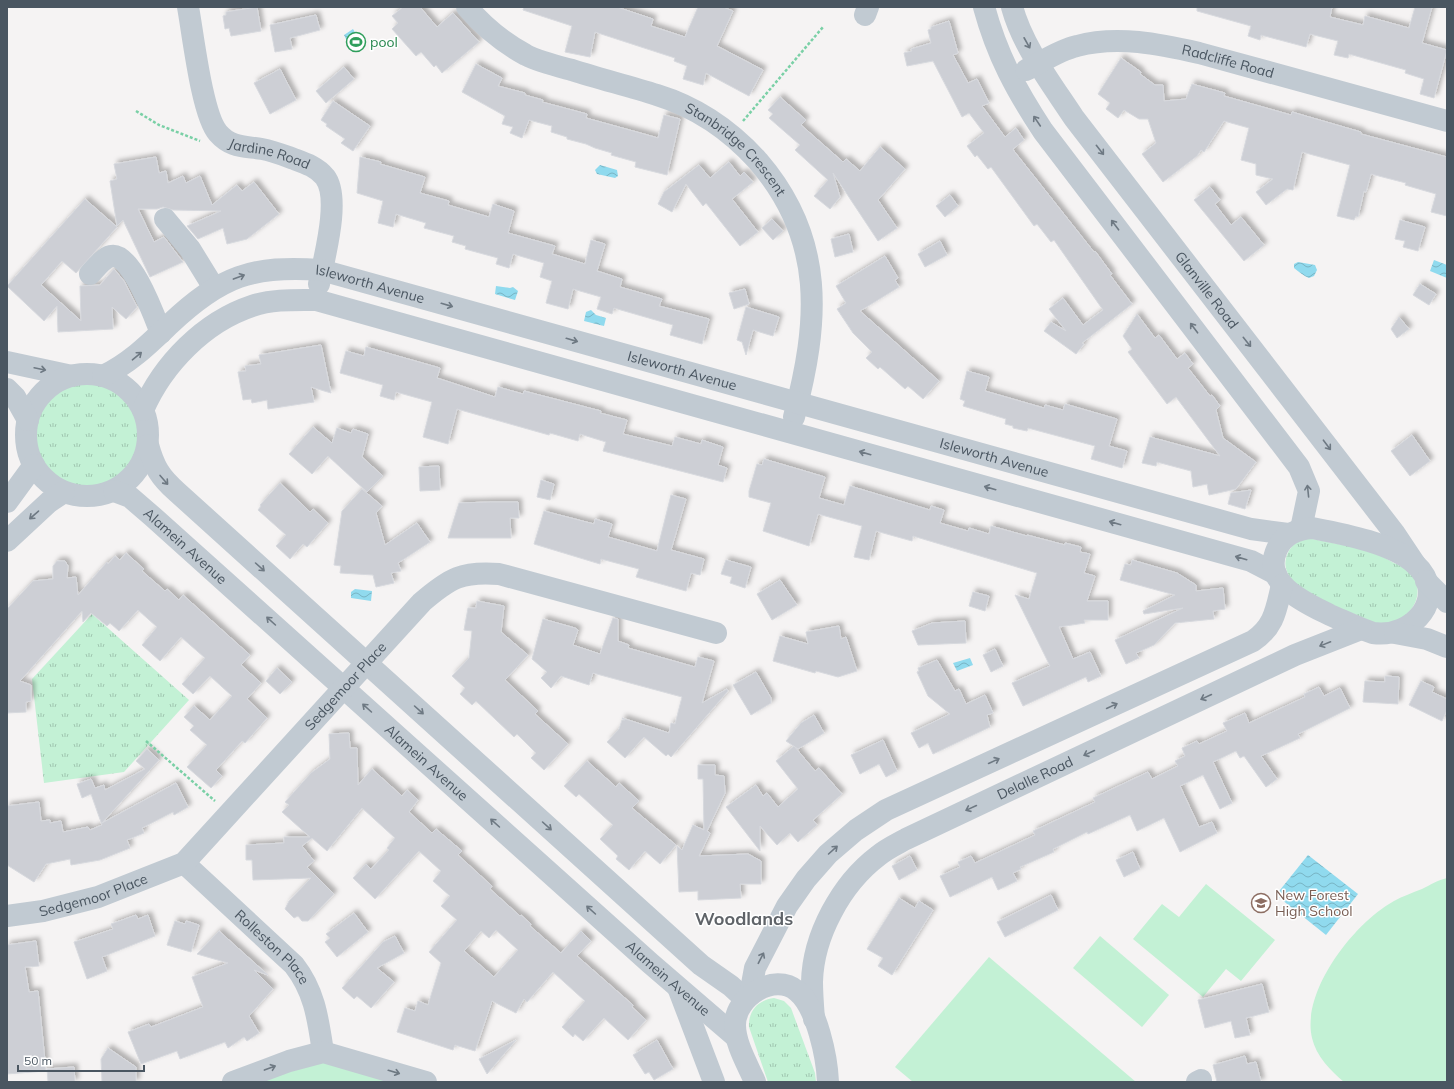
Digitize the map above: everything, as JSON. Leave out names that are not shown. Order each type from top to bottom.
[{"type":"street","name":"Jardine Road","points":[[188,7],[205,101],[210,120],[217,132],[228,144],[274,151],[311,165],[325,177],[332,192],[333,206],[316,300]]},
{"type":"street","name":"Stanbridge Crescent","points":[[467,7],[488,30],[526,55],[556,66],[672,101],[687,107],[731,135],[749,152],[771,177],[792,212],[806,251],[812,304],[808,362],[790,432]]},
{"type":"street","points":[[755,1082],[736,1037],[735,1024],[737,1013],[747,997],[755,968],[787,906],[806,879],[828,854],[856,830],[886,810],[1253,641],[1262,635],[1270,626],[1275,615],[1279,579],[1274,563],[1276,552],[1280,543],[1294,532],[1309,490],[1299,467],[1043,131],[1010,79],[991,33],[984,7]]},
{"type":"street","name":"Glanville Road","points":[[1012,7],[1020,30],[1038,64],[1074,118],[1390,528],[1421,572]]},
{"type":"street","name":"Radcliffe Road","points":[[1010,79],[1076,46],[1104,41],[1159,44],[1199,53],[1447,121]]},
{"type":"street","points":[[165,218],[190,249],[214,288]]},
{"type":"street","points":[[90,274],[110,256],[115,256],[125,262],[141,285],[161,332]]},
{"type":"street","name":"Isleworth Avenue","points":[[104,376],[131,360],[193,304],[214,288],[238,276],[266,269],[290,267],[322,270],[1251,529],[1294,532],[1312,528],[1370,542],[1389,549],[1421,572]]},
{"type":"street","name":"Isleworth Avenue","points":[[144,410],[158,380],[179,355],[201,335],[226,317],[252,305],[282,300],[316,300],[1251,561],[1279,579],[1303,602],[1361,629],[1384,635],[1395,633]]},
{"type":"street","points":[[7,362],[72,376]]},
{"type":"street","points":[[148,445],[142,463],[130,479],[114,491],[92,496],[80,496],[64,492],[46,481],[34,465],[26,443],[28,420],[33,408],[49,387],[72,376],[88,374],[104,376],[120,383],[129,390],[144,410],[148,427],[148,445],[153,464],[166,482],[701,965],[747,997]]},
{"type":"street","points":[[7,389],[15,397],[28,420]]},
{"type":"street","points":[[7,502],[34,465]]},
{"type":"street","name":"Alamein Avenue","points":[[114,491],[130,497],[614,931],[736,1037]]},
{"type":"street","points":[[7,542],[44,506],[64,492]]},
{"type":"street","name":"Sedgemoor Place","points":[[7,916],[43,911],[98,897],[184,863],[343,687],[368,664],[422,602],[440,586],[458,576],[477,572],[499,574],[716,633]]},
{"type":"street","points":[[1421,572],[1447,602]]},
{"type":"street","points":[[1395,633],[1417,620],[1423,612],[1427,601],[1421,572]]},
{"type":"street","name":"Delalle Road","points":[[814,1018],[812,981],[818,949],[831,911],[860,872],[878,856],[906,839],[1295,655],[1361,629]]},
{"type":"street","points":[[1395,633],[1427,639],[1447,647]]},
{"type":"street","name":"Rolleston Place","points":[[184,863],[294,965],[302,975],[313,997],[323,1052]]},
{"type":"street","points":[[614,931],[637,907]]},
{"type":"street","points":[[747,997],[769,986],[789,986],[797,991],[805,1000],[814,1018],[832,1077]]},
{"type":"street","points":[[678,987],[714,1082]]},
{"type":"street","points":[[233,1082],[289,1061],[323,1052],[426,1082]]},
{"type":"path","points":[[731,135],[823,27]]},
{"type":"path","points":[[136,111],[159,125],[195,140],[228,144]]},
{"type":"path","points":[[146,741],[229,813]]},
{"type":"green space","points":[[87,382],[107,386],[124,397],[135,414],[139,434],[135,454],[124,471],[107,482],[87,486],[67,482],[50,471],[39,454],[35,434],[39,414],[50,397],[67,386]]},
{"type":"green space","points":[[1307,538],[1370,551],[1407,568],[1415,579],[1417,588],[1417,596],[1410,611],[1395,621],[1381,624],[1333,606],[1308,593],[1297,585],[1289,576],[1286,566],[1287,555],[1292,546]]},
{"type":"green space","points":[[92,614],[189,700],[124,772],[44,783],[32,679]]},
{"type":"green space","points":[[1447,878],[1447,1082],[1344,1082],[1320,1057],[1312,1038],[1311,1020],[1315,1000],[1323,980],[1334,960],[1348,942],[1363,925],[1379,911],[1397,899]]},
{"type":"green space","points":[[1206,884],[1275,940],[1241,981],[1226,969],[1203,997],[1133,939],[1162,904],[1179,917]]},
{"type":"green space","points":[[1100,936],[1169,995],[1142,1027],[1073,968]]},
{"type":"green space","points":[[989,957],[1136,1082],[913,1082],[895,1067]]},
{"type":"green space","points":[[774,998],[784,1001],[791,1008],[815,1073],[816,1082],[768,1082],[749,1027],[749,1021],[755,1007],[763,1001]]},
{"type":"green space","points":[[312,1059],[398,1082],[253,1082]]},
{"type":"water","name":"pool","points":[[353,29],[357,36],[363,39],[364,46],[356,52],[349,45],[344,35]]},
{"type":"water","points":[[600,165],[617,170],[618,176],[615,178],[597,174],[595,170]]},
{"type":"water","points":[[1434,260],[1447,265],[1447,278],[1430,271]]},
{"type":"water","points":[[1298,262],[1315,265],[1317,270],[1314,276],[1309,278],[1294,268],[1294,264]]},
{"type":"water","points":[[496,286],[513,287],[518,291],[515,300],[495,294]]},
{"type":"water","points":[[591,310],[596,315],[606,318],[604,326],[584,321],[586,312]]},
{"type":"water","points":[[355,589],[372,591],[371,601],[351,598],[351,592]]},
{"type":"water","points":[[970,658],[973,665],[957,671],[953,663]]},
{"type":"water","points":[[1308,855],[1358,894],[1326,935],[1276,895]]},
{"type":"building","points":[[257,7],[261,31],[231,36],[229,28],[225,29],[223,16],[226,15],[226,12]]},
{"type":"building","points":[[403,7],[420,7],[437,27],[453,13],[479,42],[442,73],[436,65],[434,67],[421,52],[416,56],[392,29],[398,23],[392,16]]},
{"type":"building","points":[[524,7],[617,7],[653,19],[651,26],[685,37],[698,7],[723,7],[733,11],[717,46],[763,70],[749,96],[706,73],[703,85],[683,79],[687,66],[674,61],[675,58],[595,32],[590,57],[565,52],[572,26],[523,10]]},
{"type":"building","points":[[1197,7],[1332,7],[1330,17],[1363,25],[1365,16],[1409,28],[1415,7],[1432,7],[1422,43],[1447,50],[1434,98],[1420,94],[1424,79],[1405,73],[1406,70],[1349,54],[1348,58],[1334,55],[1338,41],[1310,34],[1306,47],[1261,35],[1260,40],[1248,36],[1251,26],[1197,11]]},
{"type":"building","points":[[316,15],[320,30],[290,38],[292,49],[275,52],[270,25]]},
{"type":"building","points":[[949,21],[958,53],[953,55],[968,83],[977,79],[989,103],[982,106],[1005,137],[1016,128],[1024,140],[1013,149],[1014,151],[1094,252],[1095,251],[1112,274],[1110,275],[1132,304],[1082,343],[1084,344],[1076,354],[1044,331],[1051,322],[1066,331],[1049,309],[1063,298],[1083,325],[1103,310],[1054,240],[1051,242],[1037,224],[1034,226],[991,167],[988,169],[977,155],[975,157],[967,146],[984,133],[969,113],[962,117],[933,61],[907,66],[904,53],[912,51],[911,49],[931,43],[928,30],[931,29],[931,27]]},
{"type":"building","points":[[1121,58],[1141,72],[1140,74],[1155,85],[1163,85],[1164,101],[1186,99],[1192,84],[1225,93],[1224,96],[1291,115],[1292,112],[1361,132],[1361,134],[1447,157],[1447,216],[1431,212],[1436,194],[1405,185],[1406,183],[1371,174],[1366,192],[1364,191],[1358,217],[1356,216],[1354,220],[1337,216],[1350,165],[1302,152],[1293,190],[1287,189],[1266,205],[1256,192],[1273,179],[1256,175],[1256,164],[1241,160],[1249,128],[1224,121],[1204,152],[1201,150],[1197,156],[1163,182],[1142,154],[1156,143],[1148,119],[1139,119],[1124,110],[1118,118],[1106,109],[1110,103],[1098,94]]},
{"type":"building","points":[[476,64],[502,78],[498,86],[525,93],[525,95],[543,100],[542,102],[587,114],[586,118],[658,138],[664,115],[680,119],[667,175],[635,167],[636,162],[611,155],[612,153],[586,144],[567,139],[567,137],[551,132],[552,126],[529,120],[522,138],[510,133],[513,127],[502,124],[505,116],[462,92]]},
{"type":"building","points":[[344,67],[354,79],[326,103],[316,91]]},
{"type":"building","points":[[280,69],[296,100],[270,114],[254,83]]},
{"type":"building","points":[[780,97],[806,120],[801,125],[843,162],[846,159],[860,171],[880,147],[905,169],[878,200],[897,228],[878,241],[833,173],[840,197],[830,209],[814,196],[828,180],[795,150],[800,145],[769,118],[773,114],[768,110]]},
{"type":"building","points":[[333,101],[370,126],[353,151],[341,143],[345,139],[326,126],[327,124],[321,120]]},
{"type":"building","points":[[156,157],[159,173],[166,171],[168,183],[183,176],[186,183],[200,176],[212,205],[237,185],[242,191],[254,182],[279,214],[247,239],[227,244],[223,228],[198,239],[187,226],[221,211],[173,210],[163,207],[157,209],[138,209],[154,242],[164,237],[183,262],[150,277],[123,220],[117,226],[110,181],[117,179],[114,164]]},
{"type":"building","points":[[360,157],[381,162],[380,164],[425,177],[420,193],[449,201],[448,205],[489,217],[493,204],[514,211],[508,233],[555,246],[552,254],[585,264],[591,240],[605,244],[597,271],[622,279],[620,287],[662,299],[659,306],[709,319],[702,344],[670,335],[673,325],[614,308],[612,314],[597,309],[601,297],[573,289],[568,309],[546,303],[552,281],[540,277],[544,263],[513,254],[509,268],[496,264],[498,258],[465,249],[466,246],[452,242],[454,236],[424,228],[426,223],[396,214],[393,227],[378,223],[383,201],[357,193]]},
{"type":"building","points":[[729,162],[740,176],[744,172],[753,182],[732,199],[758,232],[740,246],[706,203],[703,206],[686,184],[672,212],[658,204],[664,192],[699,165],[710,178]]},
{"type":"building","points":[[1210,187],[1220,200],[1215,204],[1231,225],[1241,217],[1264,245],[1244,261],[1194,200]]},
{"type":"building","points":[[950,195],[958,206],[945,217],[936,206]]},
{"type":"building","points":[[85,199],[117,227],[76,273],[62,261],[41,285],[81,321],[80,286],[100,285],[114,269],[124,281],[137,307],[126,319],[112,307],[113,329],[58,332],[57,306],[44,321],[7,286]]},
{"type":"building","points":[[772,219],[783,231],[773,240],[762,228]]},
{"type":"building","points":[[1400,220],[1425,227],[1418,251],[1403,247],[1405,241],[1395,239]]},
{"type":"building","points":[[849,234],[853,252],[835,257],[831,239]]},
{"type":"building","points":[[940,241],[947,255],[925,267],[918,254]]},
{"type":"building","points":[[885,256],[898,278],[895,280],[899,287],[860,311],[939,381],[923,399],[908,386],[905,389],[880,367],[878,369],[866,358],[872,352],[853,333],[837,309],[846,303],[836,286]]},
{"type":"building","points":[[1420,284],[1436,294],[1429,305],[1413,295]]},
{"type":"building","points":[[745,289],[749,304],[734,309],[729,293]]},
{"type":"building","points":[[746,307],[779,317],[773,336],[753,330],[746,355],[742,342],[737,340]]},
{"type":"building","points":[[1137,314],[1155,338],[1159,335],[1177,359],[1185,353],[1193,364],[1188,368],[1210,396],[1212,395],[1220,406],[1216,410],[1223,438],[1256,462],[1236,489],[1209,495],[1207,484],[1193,487],[1191,471],[1157,462],[1156,466],[1142,463],[1150,437],[1220,456],[1176,397],[1167,404],[1128,352],[1132,349],[1123,336]]},
{"type":"building","points":[[1399,317],[1409,329],[1397,338],[1391,329]]},
{"type":"building","points":[[321,345],[331,393],[311,387],[314,402],[268,409],[267,400],[252,403],[251,399],[243,400],[238,372],[246,371],[245,366],[261,364],[259,355]]},
{"type":"building","points":[[366,347],[440,368],[437,378],[495,397],[498,387],[523,394],[524,391],[601,411],[600,413],[627,420],[623,434],[672,446],[675,437],[701,444],[702,440],[723,447],[718,465],[727,468],[723,482],[603,451],[606,442],[580,434],[578,441],[550,433],[549,435],[457,409],[448,444],[423,437],[432,402],[396,392],[394,400],[380,396],[383,385],[340,373],[346,351],[364,356]]},
{"type":"building","points":[[967,371],[989,377],[985,391],[1044,408],[1045,405],[1063,410],[1065,404],[1117,419],[1109,446],[1127,451],[1122,468],[1091,459],[1095,446],[1028,428],[1027,431],[1013,428],[1013,426],[1005,424],[1006,419],[963,406],[965,401],[960,399]]},
{"type":"building","points":[[313,427],[332,443],[337,428],[351,433],[353,429],[368,434],[362,457],[383,476],[367,492],[328,456],[312,474],[289,454]]},
{"type":"building","points":[[1412,435],[1430,461],[1410,476],[1391,451]]},
{"type":"building","points":[[764,459],[825,477],[819,498],[844,505],[850,486],[930,510],[931,506],[944,510],[940,523],[968,531],[969,528],[989,534],[991,526],[1065,545],[1065,543],[1081,547],[1080,552],[1090,554],[1084,573],[1095,576],[1087,601],[1108,601],[1108,620],[1084,620],[1085,623],[1059,627],[1073,659],[1090,652],[1101,676],[1088,682],[1086,677],[1023,706],[1012,683],[1050,666],[1015,595],[1029,599],[1037,573],[913,536],[912,541],[876,531],[869,560],[854,557],[862,526],[818,514],[809,546],[763,531],[771,503],[749,497],[749,491],[757,464],[762,465]]},
{"type":"building","points":[[439,466],[440,490],[420,491],[419,467]]},
{"type":"building","points":[[541,480],[554,484],[550,500],[537,497]]},
{"type":"building","points":[[280,483],[310,512],[313,509],[328,523],[307,547],[303,544],[290,559],[276,546],[286,535],[258,510],[261,506],[260,505]]},
{"type":"building","points":[[362,489],[382,506],[376,513],[385,545],[417,523],[430,542],[398,563],[401,571],[391,573],[394,583],[376,587],[373,575],[340,573],[341,566],[334,565],[342,511]]},
{"type":"building","points":[[1251,490],[1245,509],[1228,504],[1231,493]]},
{"type":"building","points":[[671,495],[686,499],[671,550],[704,559],[700,575],[691,573],[686,591],[636,577],[639,569],[601,559],[600,564],[534,544],[544,511],[594,524],[595,519],[612,524],[608,537],[657,551]]},
{"type":"building","points":[[518,502],[519,518],[510,518],[511,538],[448,538],[459,503]]},
{"type":"building","points":[[126,553],[144,569],[142,571],[165,591],[167,589],[179,600],[183,595],[250,655],[241,665],[261,683],[247,699],[267,718],[245,743],[242,741],[216,770],[222,776],[211,788],[187,767],[207,745],[190,730],[194,726],[184,717],[194,706],[210,720],[232,696],[210,676],[193,694],[182,684],[205,658],[181,637],[160,661],[142,645],[157,627],[138,610],[119,631],[110,623],[107,626],[91,613],[83,622],[82,611],[20,681],[31,685],[31,701],[26,702],[26,712],[7,713],[7,609],[33,581],[53,579],[53,566],[57,561],[65,561],[68,566],[67,578],[76,577],[78,595],[107,562],[108,564],[115,556],[120,560]]},
{"type":"building","points":[[726,560],[751,567],[745,588],[730,583],[732,577],[721,574]]},
{"type":"building","points":[[1132,560],[1177,573],[1196,585],[1196,591],[1223,588],[1225,609],[1213,611],[1214,619],[1175,623],[1154,645],[1136,653],[1139,658],[1126,664],[1115,640],[1183,608],[1144,614],[1143,611],[1175,595],[1120,580],[1125,564],[1131,565]]},
{"type":"building","points":[[780,580],[797,605],[772,620],[757,594]]},
{"type":"building","points":[[973,592],[989,596],[985,611],[969,606]]},
{"type":"building","points":[[477,601],[504,606],[501,632],[528,655],[505,680],[538,711],[535,714],[568,744],[544,770],[531,758],[536,753],[517,734],[514,737],[476,701],[472,705],[460,694],[465,688],[452,676],[469,658],[472,631],[464,630],[468,608],[476,608]]},
{"type":"building","points":[[613,618],[618,619],[618,641],[629,645],[628,648],[695,667],[698,657],[714,661],[702,703],[727,689],[728,691],[671,757],[668,754],[666,756],[644,737],[625,758],[607,742],[619,729],[622,720],[625,720],[622,718],[669,733],[671,723],[675,724],[682,697],[593,673],[589,685],[561,676],[551,688],[541,678],[547,672],[532,659],[543,619],[575,628],[578,630],[573,645],[600,654]]},
{"type":"building","points":[[965,621],[966,643],[918,645],[912,631],[932,623]]},
{"type":"building","points":[[839,626],[841,639],[846,637],[857,671],[838,677],[816,671],[815,673],[773,661],[780,636],[808,644],[806,632]]},
{"type":"building","points":[[995,649],[1003,666],[991,672],[983,655]]},
{"type":"building","points":[[937,660],[955,691],[959,689],[966,704],[985,695],[993,713],[987,715],[990,727],[933,754],[928,743],[919,748],[911,733],[950,714],[928,696],[917,672],[919,671],[918,668]]},
{"type":"building","points":[[277,668],[292,682],[280,694],[266,681]]},
{"type":"building","points":[[756,672],[771,698],[771,703],[751,715],[733,685]]},
{"type":"building","points":[[1385,676],[1399,677],[1398,704],[1363,702],[1365,681],[1385,682]]},
{"type":"building","points":[[1421,681],[1434,687],[1432,692],[1447,699],[1447,710],[1442,721],[1409,705]]},
{"type":"building","points":[[1319,687],[1324,696],[1340,688],[1350,708],[1298,734],[1300,738],[1261,756],[1277,779],[1266,787],[1244,756],[1240,758],[1236,751],[1213,762],[1232,803],[1220,809],[1203,775],[1180,786],[1199,827],[1212,822],[1217,833],[1180,852],[1164,818],[1137,831],[1130,815],[1088,834],[1087,832],[1053,849],[1054,852],[1020,867],[1021,869],[1013,873],[1017,881],[998,890],[992,877],[950,897],[940,876],[960,867],[958,862],[971,856],[975,863],[1035,835],[1033,831],[1095,802],[1093,798],[1148,772],[1152,779],[1178,766],[1175,761],[1185,756],[1182,748],[1197,741],[1199,744],[1227,731],[1223,723],[1245,713],[1249,723],[1305,697],[1304,694]]},
{"type":"building","points":[[814,715],[824,733],[798,749],[786,741],[801,723]]},
{"type":"building","points":[[349,733],[350,748],[357,748],[358,785],[372,769],[402,796],[407,790],[418,800],[409,812],[432,833],[436,829],[462,851],[458,855],[492,886],[490,889],[531,924],[530,926],[561,953],[581,931],[591,941],[577,956],[633,1005],[632,1007],[646,1020],[628,1040],[604,1018],[583,1041],[575,1034],[573,1037],[562,1027],[585,1001],[553,972],[527,1002],[524,999],[516,1013],[492,1001],[475,1051],[455,1045],[453,1050],[397,1032],[405,1008],[415,1011],[418,1001],[428,1005],[441,963],[429,952],[457,920],[441,906],[450,896],[433,881],[441,871],[419,851],[375,899],[353,878],[366,864],[371,869],[389,850],[387,848],[395,838],[362,808],[327,851],[312,838],[302,846],[314,861],[307,867],[334,894],[308,921],[302,921],[298,916],[294,918],[285,909],[289,901],[311,878],[253,880],[252,860],[246,860],[246,845],[284,843],[284,837],[310,837],[282,812],[289,805],[285,802],[311,773],[330,759],[329,734]],"holes":[[[496,930],[518,950],[494,977],[464,951],[481,931],[489,938]]]},
{"type":"building","points":[[883,740],[897,771],[886,777],[879,764],[860,774],[851,755]]},
{"type":"building","points":[[794,746],[815,771],[819,768],[842,794],[813,820],[817,825],[798,842],[790,833],[777,845],[760,826],[760,851],[726,807],[756,785],[763,796],[767,793],[778,807],[798,789],[776,761]]},
{"type":"building","points":[[147,749],[159,760],[102,823],[176,783],[188,807],[174,815],[173,812],[142,828],[144,833],[127,840],[130,848],[100,860],[71,865],[70,859],[46,864],[34,882],[7,865],[7,806],[39,802],[41,821],[50,820],[50,823],[61,821],[63,832],[88,827],[90,830],[102,825],[91,794],[82,798],[77,784],[91,779],[95,788],[104,785],[105,790],[145,769],[136,761]]},
{"type":"building","points":[[587,761],[616,787],[619,783],[639,801],[632,808],[676,845],[660,864],[645,851],[629,870],[616,859],[618,856],[600,839],[613,825],[579,794],[576,797],[564,786]]},
{"type":"building","points":[[698,765],[715,765],[715,775],[724,776],[725,793],[707,831],[710,833],[699,856],[748,854],[761,861],[761,884],[740,884],[741,898],[698,900],[698,891],[679,892],[677,846],[682,850],[693,825],[704,830],[703,779],[698,779]]},
{"type":"building","points":[[1133,852],[1140,869],[1124,877],[1116,860]]},
{"type":"building","points":[[910,856],[917,870],[899,880],[892,866]]},
{"type":"building","points":[[1051,895],[1058,910],[1005,937],[997,922]]},
{"type":"building","points":[[899,898],[915,908],[919,901],[933,910],[892,975],[878,966],[883,958],[867,949]]},
{"type":"building","points":[[354,913],[368,932],[337,957],[325,942],[330,938],[326,934]]},
{"type":"building","points":[[136,915],[138,919],[148,915],[155,936],[102,957],[107,971],[87,979],[74,942],[113,929],[111,924]]},
{"type":"building","points":[[175,921],[185,924],[186,921],[199,925],[191,952],[167,945]]},
{"type":"building","points":[[219,931],[268,975],[254,970],[273,989],[249,1016],[259,1033],[247,1041],[244,1037],[228,1048],[225,1042],[180,1059],[177,1051],[141,1064],[128,1032],[149,1024],[151,1027],[203,1007],[192,977],[228,963],[197,954]]},
{"type":"building","points":[[395,936],[404,953],[377,968],[394,982],[371,1008],[357,996],[354,999],[342,988],[383,942]]},
{"type":"building","points":[[36,941],[39,966],[25,967],[29,992],[38,991],[46,1071],[7,1074],[7,945]]},
{"type":"building","points":[[1262,984],[1269,1012],[1246,1018],[1250,1035],[1235,1038],[1231,1021],[1205,1028],[1198,1000]]},
{"type":"building","points":[[516,1040],[487,1074],[479,1059]]},
{"type":"building","points":[[657,1040],[673,1069],[654,1080],[649,1072],[645,1074],[633,1055]]},
{"type":"building","points":[[108,1048],[136,1067],[136,1082],[102,1082],[101,1059]]},
{"type":"building","points":[[1245,1056],[1247,1064],[1256,1062],[1261,1082],[1217,1082],[1213,1065]]},
{"type":"building","points":[[74,1067],[75,1082],[48,1082],[47,1069]]},
{"type":"place","name":"pool","points":[[356,42]]},
{"type":"place","name":"New Forest High School","points":[[1261,903]]},
{"type":"district","name":"Woodlands","points":[[744,918]]}]
